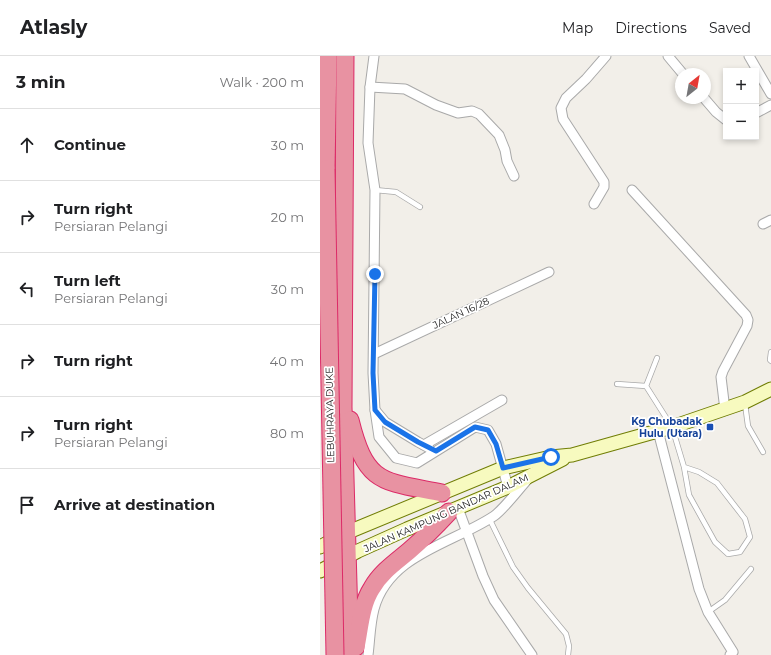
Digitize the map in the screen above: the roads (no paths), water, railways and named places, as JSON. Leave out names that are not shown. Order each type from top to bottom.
[{"type":"highway","name":"LEBUHRAYA DUKE","points":[[328,56],[326,169],[335,655]]},
{"type":"highway","points":[[345,56],[343,390],[350,655]]},
{"type":"highway","points":[[343,390],[355,440],[359,451],[370,470],[389,482],[442,494]]},
{"type":"highway","points":[[355,655],[367,596],[372,587],[382,574],[453,510]]},
{"type":"street","points":[[374,56],[370,87],[368,143],[375,190],[373,373],[375,410],[379,437],[396,458],[417,462],[475,427],[488,430],[496,444],[508,487]]},
{"type":"street","points":[[594,204],[604,187],[604,182],[563,120],[561,108],[566,98],[586,79],[606,56]]},
{"type":"street","points":[[668,56],[678,68]]},
{"type":"street","points":[[749,56],[771,94]]},
{"type":"street","points":[[370,87],[405,89],[436,106],[458,113],[472,111],[479,114],[499,135],[506,150],[507,161],[514,176]]},
{"type":"street","points":[[709,104],[723,118]]},
{"type":"street","points":[[759,111],[771,105]]},
{"type":"street","points":[[632,190],[746,315],[748,320],[747,326],[723,371],[721,378],[725,410]]},
{"type":"street","name":"JALAN 16/28","points":[[374,354],[549,272]]},
{"type":"street","name":"JALAN KAMPUNG BANDAR DALAM","points":[[320,547],[346,533],[503,468],[551,457],[572,455],[672,428],[725,410],[771,389]]},
{"type":"street","points":[[424,445],[502,400]]},
{"type":"street","points":[[375,410],[385,422],[436,451]]},
{"type":"street","points":[[658,431],[699,589],[708,612],[733,652],[730,655]]},
{"type":"street","name":"JALAN KAMPUNG BANDAR DALAM","points":[[320,571],[407,529],[508,487],[572,455]]},
{"type":"street","points":[[368,655],[374,609],[382,590],[390,578],[417,556],[495,516],[532,475]]},
{"type":"street","points":[[453,510],[466,531],[494,600],[532,655]]},
{"type":"lane","points":[[375,190],[396,192],[420,207]]},
{"type":"lane","points":[[771,352],[771,362]]},
{"type":"lane","points":[[646,386],[657,358]]},
{"type":"lane","points":[[617,384],[646,386]]},
{"type":"lane","points":[[646,386],[672,428],[684,467],[689,495],[715,542],[728,554],[740,552],[750,537],[745,519],[717,483],[699,472],[684,467]]},
{"type":"lane","points":[[745,402],[748,426],[763,452]]},
{"type":"lane","points":[[489,518],[513,567],[528,588],[566,634],[569,646],[568,655]]},
{"type":"lane","points":[[708,612],[725,600],[751,569]]},
{"type":"place","name":"Kg Chubadak Hulu (Utara)","points":[[710,427]]}]
